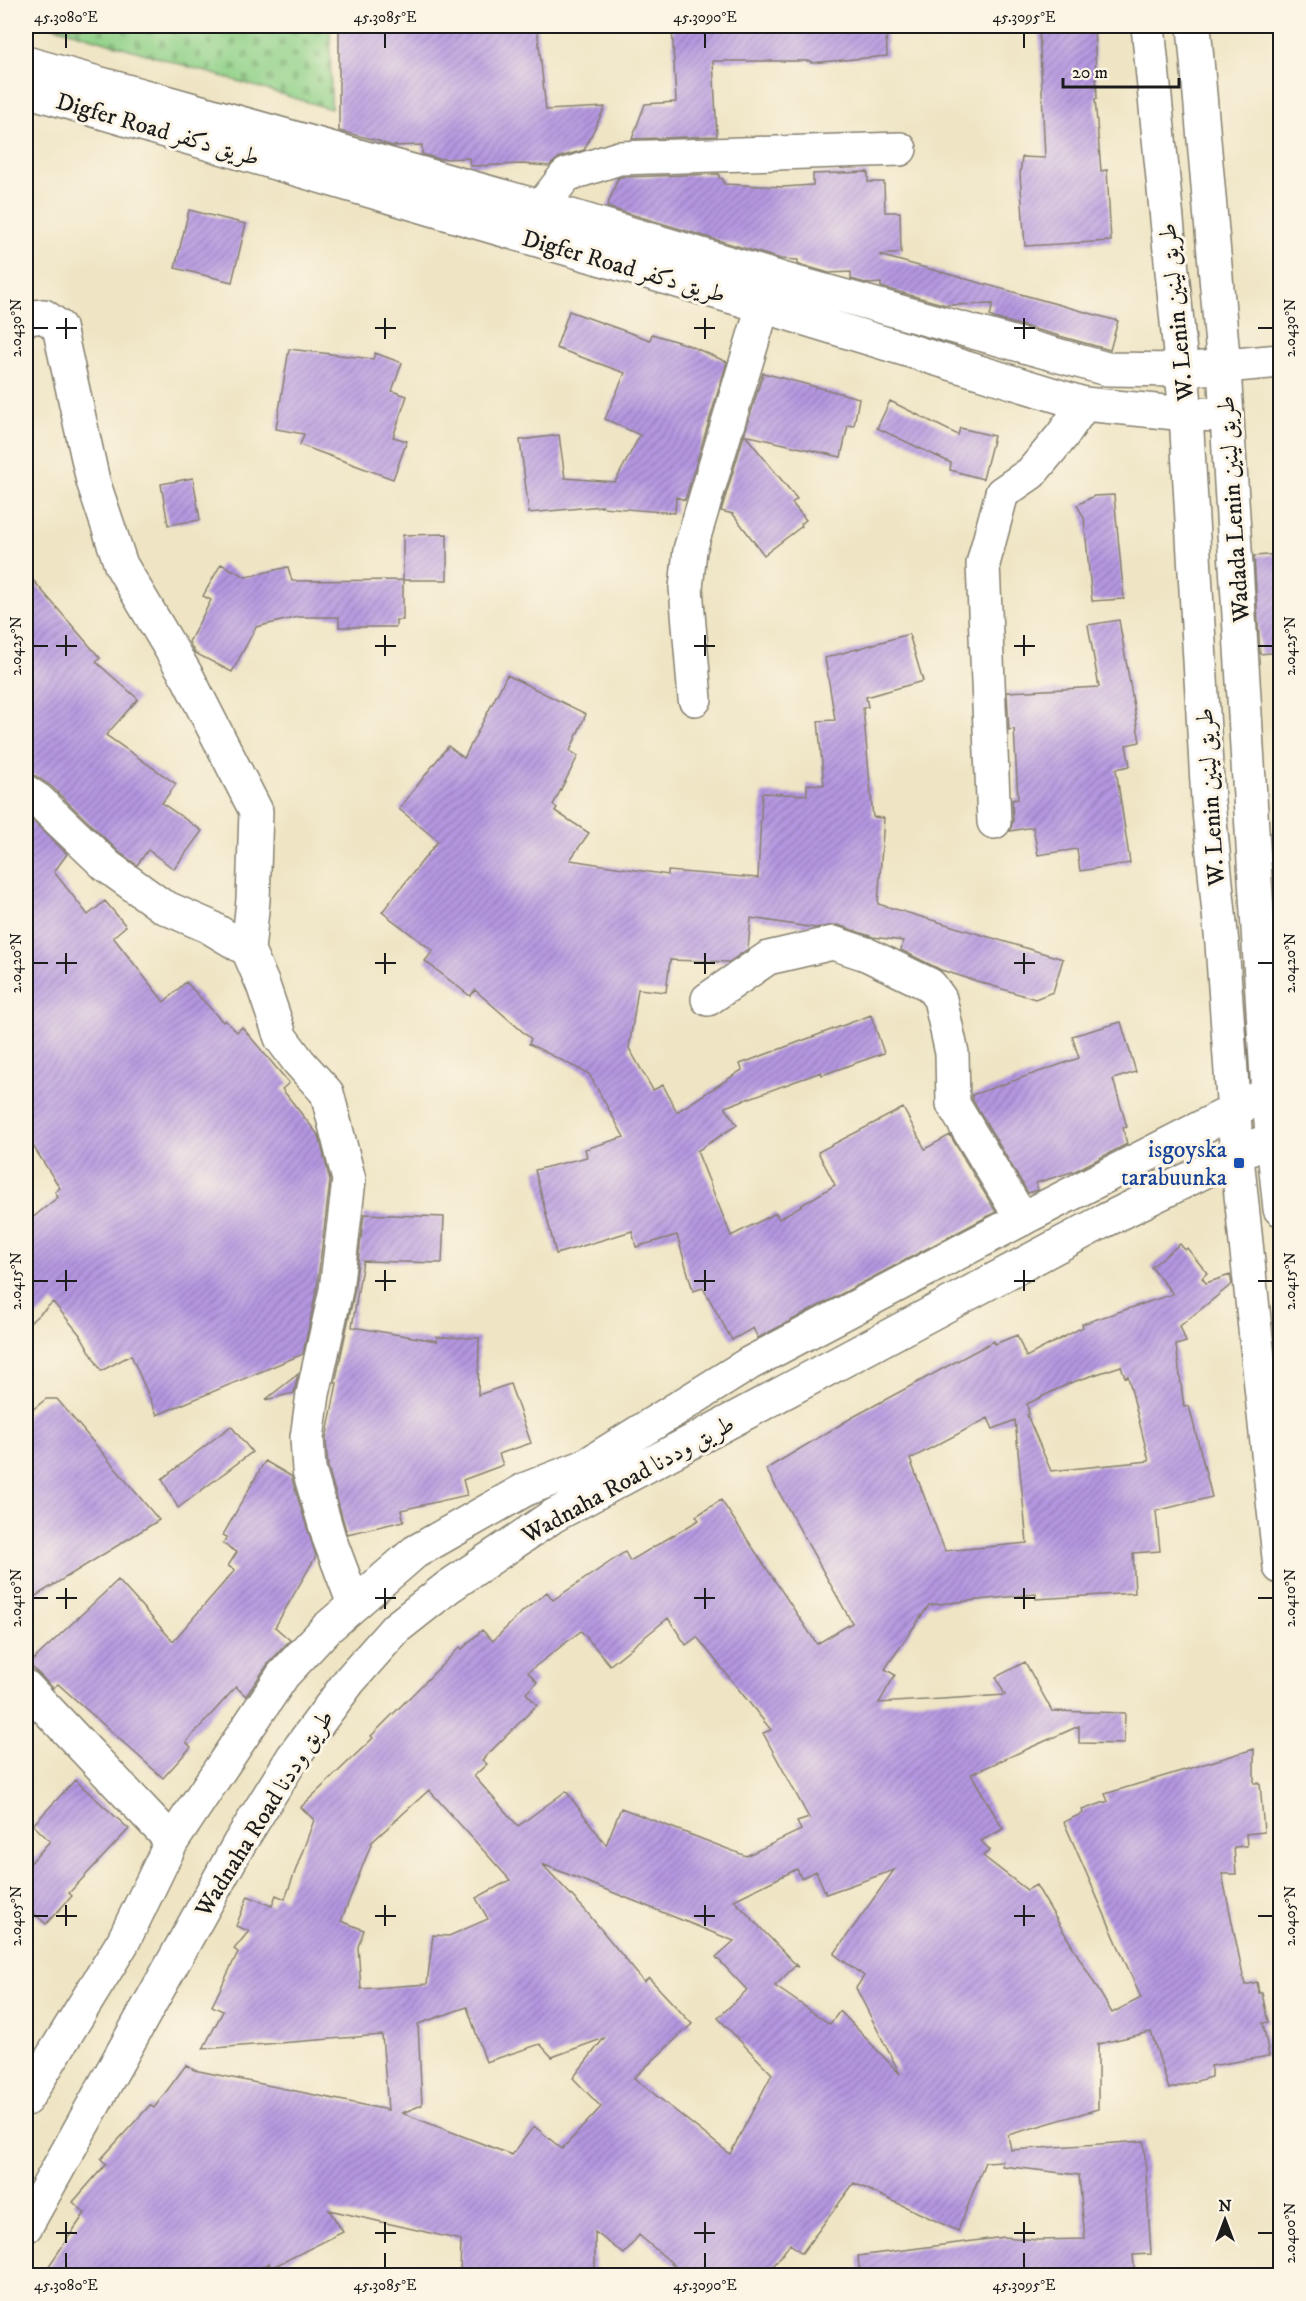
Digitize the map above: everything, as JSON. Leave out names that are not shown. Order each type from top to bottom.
[{"type":"street","name":"W. Lenin طريق لينين","points":[[1148,26],[1186,414],[1208,801],[1235,1110],[1237,1157],[1281,1567]]},
{"type":"street","name":"Wadada Lenin طريق لينين","points":[[1194,26],[1224,368],[1281,1209]]},
{"type":"street","name":"Digfer Road طريق دكفر","points":[[26,63],[541,207],[789,281],[1107,369],[1181,370],[1224,368],[1281,361]]},
{"type":"street","name":"Digfer Road طريق دكفر","points":[[26,90],[763,306],[1084,404],[1186,414],[1227,415]]},
{"type":"street","points":[[541,207],[566,175],[619,158],[900,149]]},
{"type":"street","points":[[695,699],[686,588],[690,550],[763,306]]},
{"type":"street","points":[[26,318],[44,316],[59,327],[93,482],[121,565],[188,678],[256,811],[253,900],[248,950],[264,985],[281,1038],[327,1094],[349,1180],[336,1290],[315,1384],[307,1438],[309,1470],[329,1538],[354,1604]]},
{"type":"street","points":[[993,822],[983,564],[1002,493],[1030,472],[1062,436],[1084,404]]},
{"type":"street","points":[[26,792],[38,800],[107,866],[153,900],[208,926],[248,950]]},
{"type":"street","points":[[708,999],[768,958],[832,943],[866,954],[930,985],[940,999],[952,1053],[953,1104],[1022,1219]]},
{"type":"street","name":"Wadnaha Road طريق وددنا","points":[[26,2098],[123,1942],[171,1841],[283,1675],[354,1604],[416,1552],[526,1489],[583,1467],[750,1363],[1022,1219],[1274,1090]]},
{"type":"street","name":"Wadnaha Road طريق وددنا","points":[[26,2226],[239,1844],[300,1748],[350,1680],[396,1628],[448,1587],[554,1516],[1100,1223],[1276,1136]]},
{"type":"street","points":[[26,1687],[171,1841]]},
{"type":"green space","points":[[52,26],[330,26],[331,109]]},
{"type":"building","points":[[400,26],[537,26],[546,110],[605,107],[584,150],[560,157],[549,166],[522,164],[470,166],[469,158],[439,159],[422,154],[422,145],[392,146],[339,131],[339,28],[400,28]]},
{"type":"building","points":[[672,26],[886,26],[887,56],[811,63],[811,61],[713,61],[717,136],[632,139],[645,104],[676,102]]},
{"type":"building","points":[[1039,26],[1094,26],[1097,99],[1095,99],[1101,171],[1107,170],[1111,241],[1025,246],[1020,175],[1022,157],[1045,158]]},
{"type":"building","points":[[868,172],[868,182],[884,182],[885,212],[900,212],[901,253],[879,255],[1118,321],[1110,350],[994,318],[990,316],[993,304],[946,305],[881,287],[881,283],[869,284],[851,279],[851,272],[829,273],[798,264],[798,260],[781,259],[607,207],[618,178],[622,177],[719,174],[724,184],[783,187],[813,185],[813,174]]},
{"type":"building","points":[[189,210],[246,224],[232,282],[175,268]]},
{"type":"building","points":[[569,311],[650,340],[652,334],[688,345],[727,362],[685,500],[676,497],[675,513],[602,506],[529,513],[520,440],[559,435],[565,478],[615,482],[640,435],[605,419],[625,373],[556,348]]},
{"type":"building","points":[[289,349],[373,359],[375,353],[402,363],[392,391],[407,396],[393,437],[407,441],[393,479],[300,445],[304,434],[276,429]]},
{"type":"building","points":[[763,373],[859,398],[854,426],[848,425],[841,457],[745,435],[797,499],[792,503],[806,520],[801,524],[802,526],[764,555],[733,514],[721,511]]},
{"type":"building","points":[[890,401],[958,435],[960,428],[994,436],[983,479],[950,470],[951,463],[877,428]]},
{"type":"building","points":[[193,478],[200,520],[168,525],[161,484]]},
{"type":"building","points":[[1114,495],[1124,599],[1092,601],[1084,518],[1077,505],[1094,496]]},
{"type":"building","points":[[447,534],[447,580],[403,580],[403,535]]},
{"type":"building","points":[[1281,554],[1281,652],[1260,654],[1254,556]]},
{"type":"building","points":[[221,564],[246,577],[288,567],[292,581],[403,580],[403,620],[396,620],[396,627],[339,627],[339,617],[298,617],[256,627],[232,672],[195,653],[189,642],[211,600],[203,596]]},
{"type":"building","points":[[26,572],[100,658],[96,662],[138,699],[106,735],[176,784],[162,803],[202,831],[174,869],[148,850],[137,865],[119,852],[51,786],[36,776],[26,774]]},
{"type":"building","points":[[1119,620],[1140,742],[1126,745],[1130,766],[1116,769],[1130,863],[1080,871],[1077,849],[1038,855],[1033,827],[1010,831],[1013,821],[1012,800],[1018,799],[1014,729],[1009,730],[1007,692],[1099,687],[1088,625]]},
{"type":"building","points":[[909,634],[923,681],[866,697],[868,707],[863,708],[873,817],[884,818],[878,904],[1063,959],[1053,992],[1035,999],[941,970],[901,950],[903,941],[873,937],[838,925],[815,928],[751,918],[748,949],[729,962],[670,960],[666,992],[638,989],[629,1048],[653,1090],[663,1085],[677,1112],[742,1070],[740,1064],[871,1015],[884,1053],[822,1075],[821,1072],[725,1107],[737,1125],[697,1151],[731,1236],[776,1213],[779,1219],[835,1185],[818,1152],[903,1108],[925,1149],[950,1135],[996,1212],[758,1338],[753,1328],[732,1340],[703,1288],[693,1291],[677,1235],[636,1247],[632,1231],[556,1254],[535,1170],[587,1157],[585,1149],[624,1137],[589,1074],[529,1044],[531,1039],[475,990],[470,996],[425,961],[433,951],[382,912],[438,841],[399,809],[448,746],[464,758],[507,675],[586,714],[570,751],[578,756],[553,805],[557,808],[555,811],[589,833],[570,860],[668,875],[668,871],[758,878],[762,793],[807,795],[807,784],[824,785],[818,721],[835,720],[825,658]]},
{"type":"building","points":[[26,814],[67,854],[54,872],[88,915],[105,901],[126,926],[113,937],[164,1002],[186,982],[223,1022],[225,1020],[237,1032],[242,1027],[289,1083],[282,1089],[319,1136],[330,1181],[317,1287],[303,1354],[157,1415],[131,1355],[101,1371],[81,1336],[53,1302],[26,1326],[26,1223],[58,1197],[55,1192],[60,1188],[26,1135]]},
{"type":"building","points":[[1121,1022],[1136,1072],[1113,1079],[1127,1127],[1123,1128],[1127,1144],[1075,1171],[1036,1183],[1038,1190],[1028,1193],[972,1099],[972,1095],[1079,1058],[1072,1036]]},
{"type":"building","points":[[364,1214],[444,1217],[442,1263],[363,1261],[352,1327],[437,1341],[437,1337],[479,1338],[478,1395],[510,1384],[531,1443],[499,1454],[503,1465],[463,1480],[467,1495],[401,1510],[404,1521],[347,1534],[328,1467],[326,1439],[354,1294]]},
{"type":"building","points":[[1180,1244],[1185,1250],[1187,1248],[1207,1273],[1202,1278],[1206,1283],[1230,1275],[1232,1284],[1180,1326],[1186,1342],[1176,1345],[1184,1407],[1189,1406],[1212,1497],[1156,1511],[1160,1551],[1133,1553],[1135,1593],[1036,1599],[1036,1594],[929,1605],[885,1669],[895,1675],[879,1703],[1005,1695],[996,1677],[1025,1662],[1052,1711],[1125,1713],[1124,1744],[1079,1743],[1079,1726],[971,1774],[1003,1829],[981,1841],[990,1850],[983,1856],[1027,1890],[1036,1885],[1112,2013],[1141,1998],[1064,1822],[1083,1813],[1082,1810],[1108,1801],[1105,1794],[1254,1749],[1254,1783],[1260,1783],[1264,1832],[1246,1834],[1247,1846],[1234,1847],[1236,1874],[1222,1874],[1245,1985],[1257,1982],[1259,1993],[1262,1993],[1268,2022],[1263,2023],[1269,2056],[1211,2066],[1211,2077],[1169,2089],[1151,2032],[1098,2044],[1098,2109],[1008,2135],[1011,2150],[1144,2141],[1151,2254],[1133,2255],[1135,2276],[1087,2276],[1087,2272],[1008,2273],[1008,2276],[860,2276],[858,2256],[1004,2237],[1037,2240],[1085,2239],[1079,2175],[1002,2166],[1002,2161],[985,2162],[958,2231],[854,2183],[802,2253],[790,2244],[766,2276],[687,2276],[639,2235],[624,2254],[595,2232],[595,2276],[460,2276],[461,2240],[329,2210],[343,2232],[271,2268],[269,2263],[244,2276],[42,2276],[85,2213],[73,2202],[106,2164],[101,2159],[150,2105],[154,2108],[186,2065],[194,2070],[388,2110],[382,2035],[203,2049],[223,2011],[212,2006],[238,1952],[234,1949],[249,1931],[236,1926],[248,1896],[272,1906],[276,1895],[285,1899],[314,1820],[301,1807],[373,1738],[371,1736],[460,1647],[462,1649],[482,1630],[493,1641],[523,1611],[547,1592],[553,1600],[625,1552],[630,1561],[699,1520],[696,1516],[721,1500],[817,1644],[852,1623],[766,1469],[853,1417],[994,1341],[995,1344],[1017,1335],[1026,1357],[1083,1327],[1082,1324],[1173,1294],[1151,1267]],"holes":[[[1121,1366],[1125,1377],[1128,1376],[1149,1461],[1051,1471],[1027,1415],[1029,1414],[1027,1404],[1070,1383]],[[988,1418],[993,1429],[1015,1420],[1027,1543],[945,1551],[910,1459]],[[668,1618],[686,1645],[697,1637],[771,1730],[763,1733],[809,1818],[797,1822],[801,1830],[746,1856],[621,1808],[606,1845],[566,1791],[518,1826],[474,1776],[487,1764],[482,1760],[537,1705],[526,1693],[537,1682],[528,1672],[581,1631],[610,1665]],[[429,1790],[510,1880],[476,1898],[488,1919],[449,1936],[433,1935],[427,1984],[361,1989],[358,1947],[364,1930],[341,1921],[372,1842]],[[542,1864],[734,1941],[716,1957],[747,1990],[718,2018],[772,2074],[730,2154],[634,2078],[692,2024],[649,1978],[644,1982],[586,1911]],[[797,1869],[801,1878],[816,1871],[826,1894],[894,1870],[834,1954],[864,1976],[856,1988],[900,2074],[840,2011],[830,2024],[775,1986],[795,1966],[798,1967],[734,1900]],[[467,2007],[486,2062],[540,2044],[552,2057],[604,2038],[573,2078],[601,2107],[562,2149],[534,2126],[512,2155],[402,2113],[422,2105],[418,2024]]]},
{"type":"building","points":[[298,1374],[294,1393],[265,1400]]},
{"type":"building","points":[[46,1399],[57,1399],[159,1520],[26,1602],[26,1415]]},
{"type":"building","points":[[231,1426],[252,1452],[178,1508],[162,1479]]},
{"type":"building","points":[[265,1461],[291,1476],[316,1556],[275,1627],[290,1640],[268,1664],[246,1696],[236,1687],[186,1742],[191,1747],[163,1778],[58,1684],[53,1688],[29,1664],[118,1580],[173,1641],[235,1570],[228,1566],[237,1552],[223,1544],[227,1537],[223,1535]]},
{"type":"building","points":[[75,1780],[129,1829],[69,1893],[72,1896],[46,1924],[26,1906],[26,1868],[50,1841],[33,1825]]},
{"type":"place","name":"isgoyska tarabuunka","points":[[1239,1163]]}]
